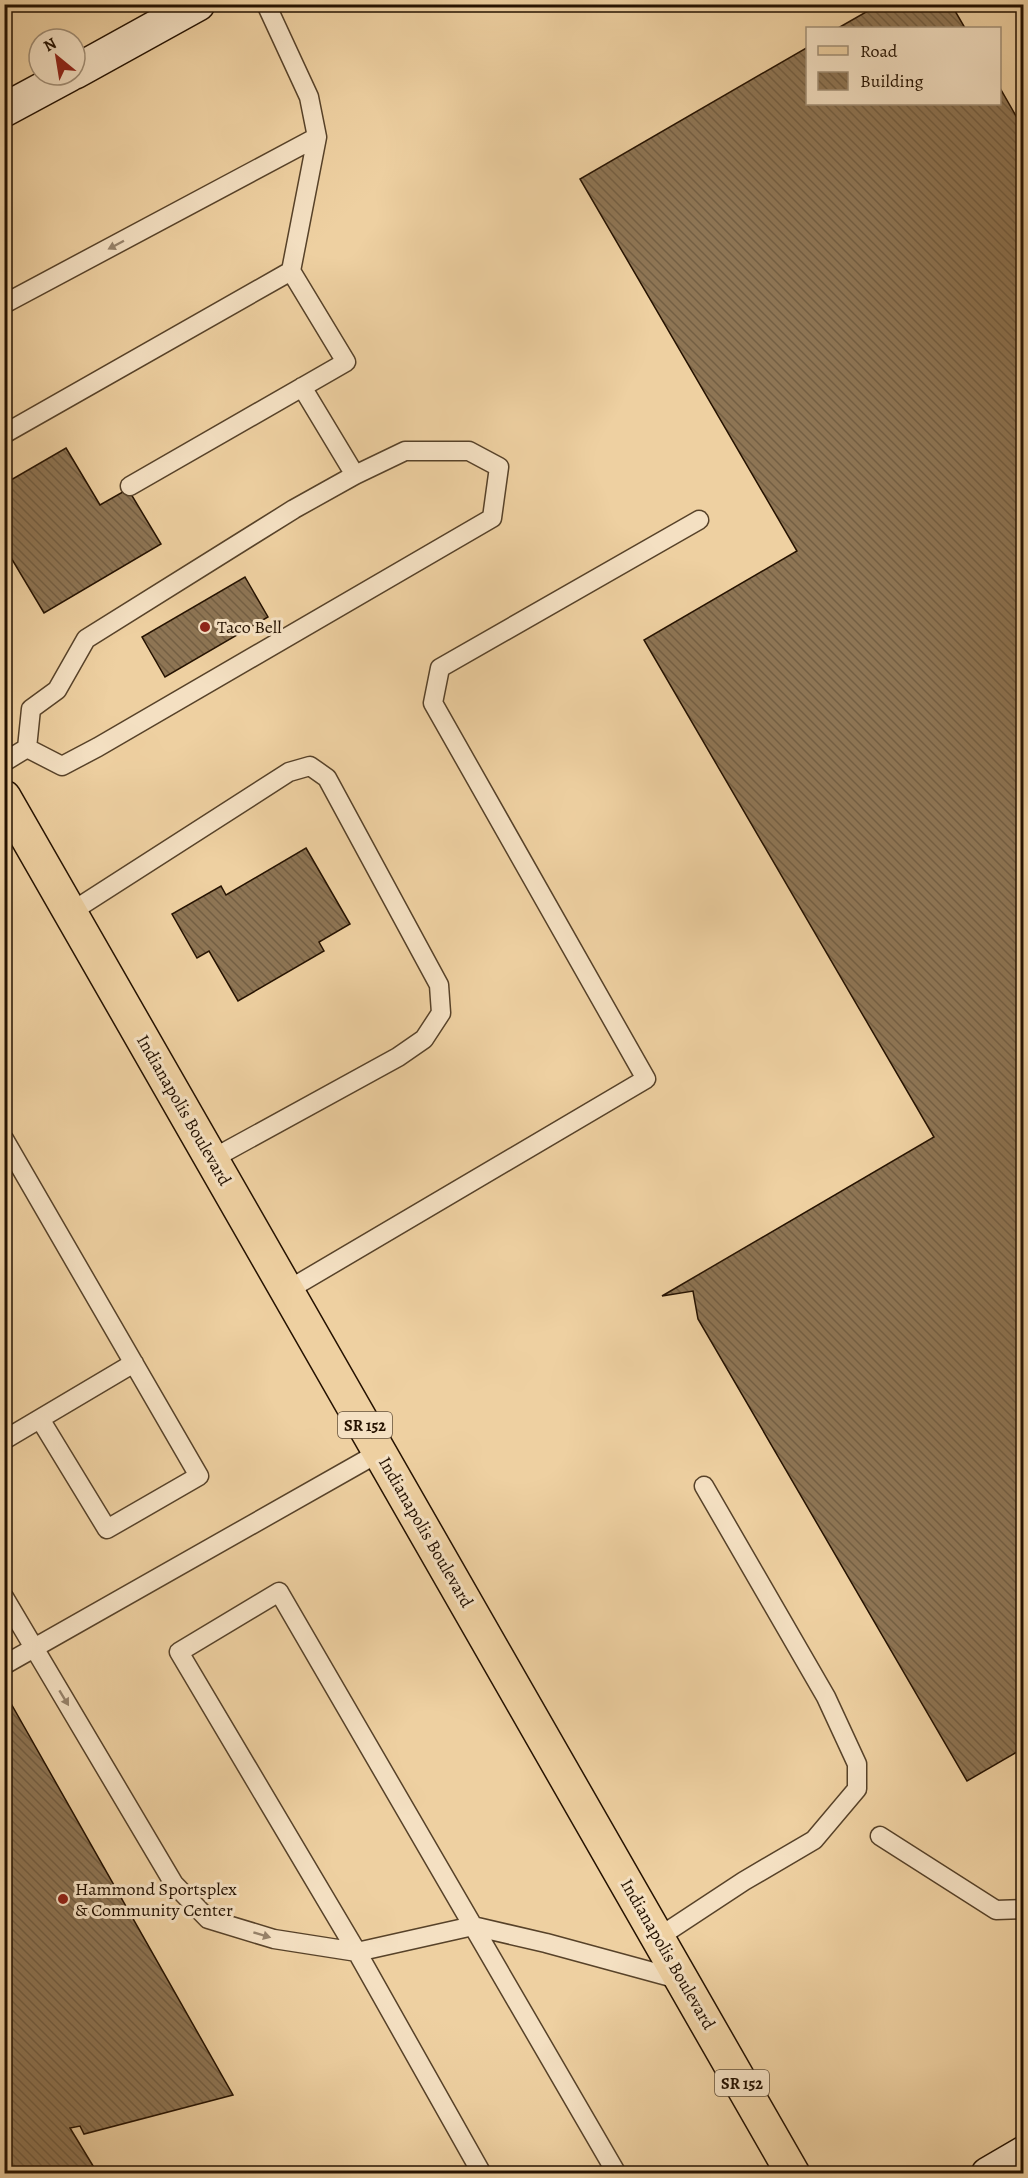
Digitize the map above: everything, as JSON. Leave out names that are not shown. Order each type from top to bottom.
[{"type":"main road","points":[[87,65],[198,4]]},
{"type":"main road","points":[[4,110],[47,87]]},
{"type":"main road","name":"Indianapolis Boulevard","points":[[4,797],[793,2174]]},
{"type":"main road","points":[[988,2174],[1023,2153]]},
{"type":"lane","points":[[130,486],[346,362],[291,271],[317,137],[309,97],[266,4]]},
{"type":"lane","points":[[4,304],[317,137]]},
{"type":"lane","points":[[4,434],[291,271]]},
{"type":"lane","points":[[302,387],[356,475]]},
{"type":"lane","points":[[470,451],[499,467],[492,518],[63,766],[27,748],[31,709],[57,690],[86,639],[294,509],[356,475],[405,452],[470,451]]},
{"type":"lane","points":[[288,1290],[646,1079],[433,703],[440,668],[699,520]]},
{"type":"lane","points":[[4,762],[27,748]]},
{"type":"lane","points":[[70,912],[289,772],[310,766],[327,778],[439,985],[441,1013],[424,1039],[398,1057],[212,1159]]},
{"type":"lane","points":[[4,830],[36,852]]},
{"type":"lane","points":[[4,1139],[199,1476],[107,1529],[40,1419]]},
{"type":"lane","points":[[4,1440],[134,1363]]},
{"type":"lane","points":[[4,1665],[380,1452]]},
{"type":"lane","points":[[659,1937],[744,1881],[814,1840],[857,1789],[857,1764],[826,1697],[705,1486]]},
{"type":"lane","points":[[482,2174],[357,1952],[179,1652],[279,1592],[617,2174]]},
{"type":"lane","points":[[4,1597],[174,1884],[208,1919],[274,1939],[357,1952],[473,1926],[546,1943],[684,1981]]},
{"type":"lane","points":[[880,1836],[996,1910],[1023,1909]]},
{"type":"building","points":[[880,4],[951,4],[964,27],[840,27]]},
{"type":"building","points":[[806,48],[806,105],[1001,105],[1001,90],[1020,123],[1024,121],[1024,1748],[967,1781],[698,1319],[693,1291],[662,1296],[934,1137],[644,640],[797,551],[580,179]]},
{"type":"building","points":[[66,448],[100,505],[128,489],[161,544],[44,613],[4,546],[4,484]]},
{"type":"building","name":"Taco Bell","points":[[245,577],[268,617],[165,677],[142,637]]},
{"type":"building","points":[[306,848],[350,924],[319,942],[324,951],[238,1001],[209,951],[197,958],[172,914],[221,886],[226,895]]},
{"type":"building","name":"Hammond Sportsplex & Community Center","points":[[9,1700],[233,2095],[84,2134],[80,2126],[70,2128],[98,2174],[4,2174],[4,1703]]},
{"type":"place","name":"Taco Bell","points":[[205,627]]},
{"type":"place","name":"Hammond Sportsplex & Community Center","points":[[63,1899]]}]
